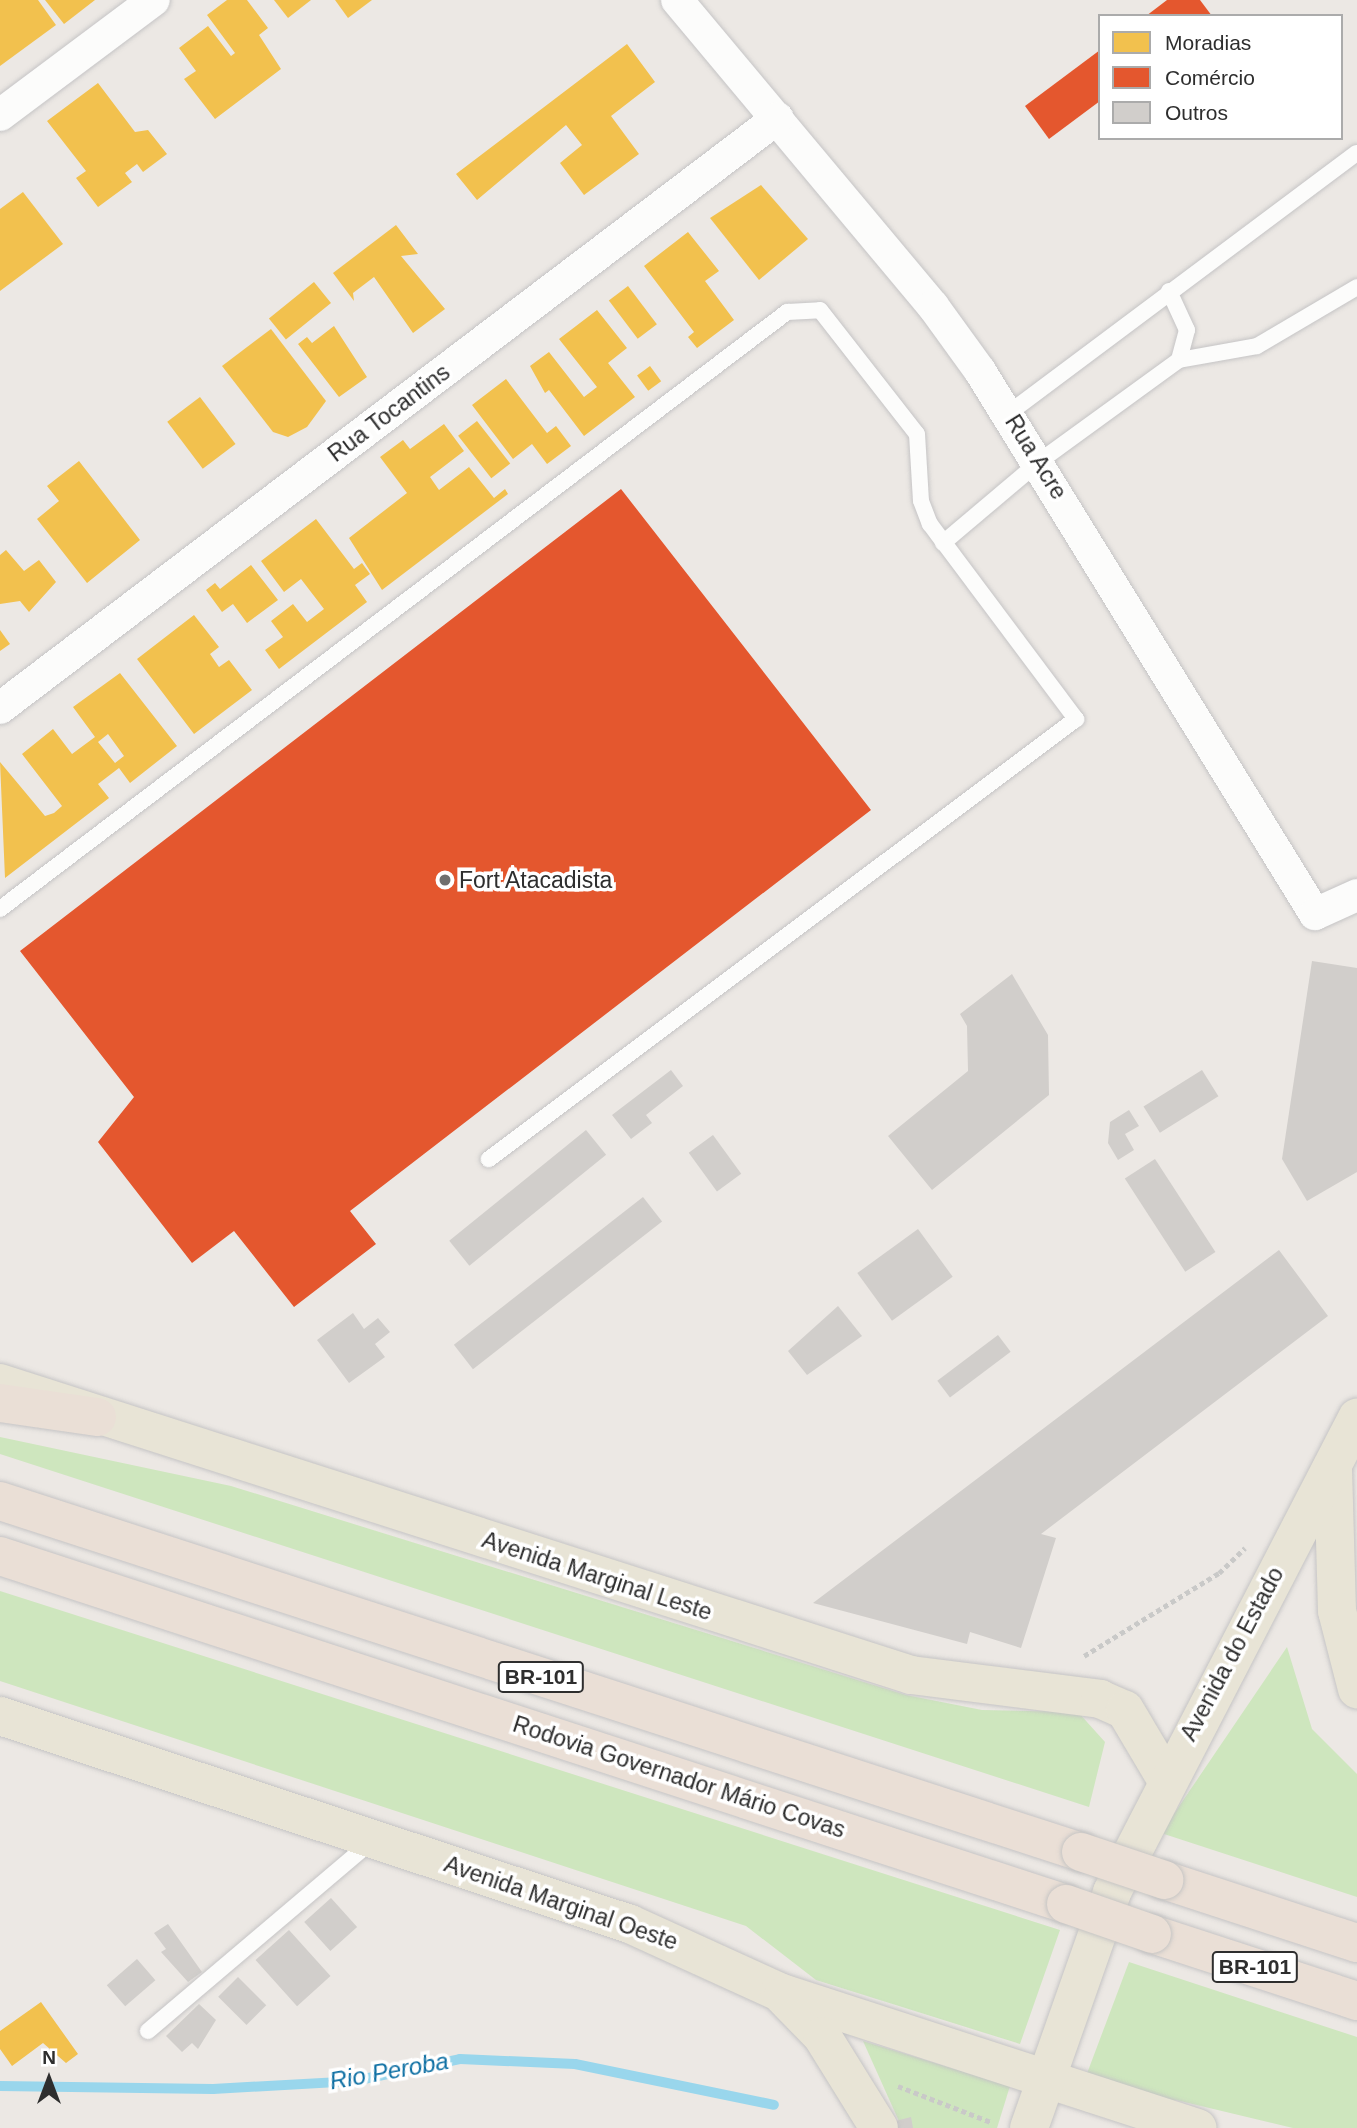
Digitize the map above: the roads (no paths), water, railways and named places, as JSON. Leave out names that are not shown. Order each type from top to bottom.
[{"type":"highway","points":[[0,1403],[97,1417]]},
{"type":"highway","name":"BR-101","points":[[0,1501],[1357,1943]]},
{"type":"highway","name":"Rodovia Governador Mário Covas","points":[[0,1556],[1357,2001]]},
{"type":"main road","name":"Avenida Marginal Leste","points":[[0,1383],[97,1417],[911,1675],[1100,1699],[1125,1710],[1166,1779]]},
{"type":"main road","name":"Avenida do Estado","points":[[1015,2127],[1045,2078],[1112,1892],[1166,1779],[1345,1457],[1357,1418]]},
{"type":"main road","points":[[1345,1457],[1336,1612],[1357,1689]]},
{"type":"main road","name":"Avenida Marginal Oeste","points":[[0,1716],[631,1923],[779,1992],[1197,2128]]},
{"type":"main road","points":[[779,1992],[822,2036],[879,2128]]},
{"type":"street","points":[[0,115],[154,0]]},
{"type":"street","name":"Rua Acre","points":[[677,0],[933,306],[1009,413],[1315,914],[1357,895]]},
{"type":"street","name":"Rua Tocantins","points":[[0,708],[778,118]]},
{"type":"lane","points":[[1009,413],[1357,153]]},
{"type":"lane","points":[[943,543],[1040,461],[1179,360],[1257,346],[1357,287]]},
{"type":"lane","points":[[1169,291],[1187,330],[1179,360]]},
{"type":"lane","points":[[0,909],[787,312],[820,310],[917,434],[921,501],[943,543],[1076,719],[489,1159]]},
{"type":"lane","points":[[148,2031],[374,1839]]},
{"type":"waterway","name":"Rio Peroba","points":[[0,2086],[213,2089],[354,2081],[460,2059],[575,2064],[774,2105]]},
{"type":"place","name":"Fort Atacadista","points":[[445,880]]}]
